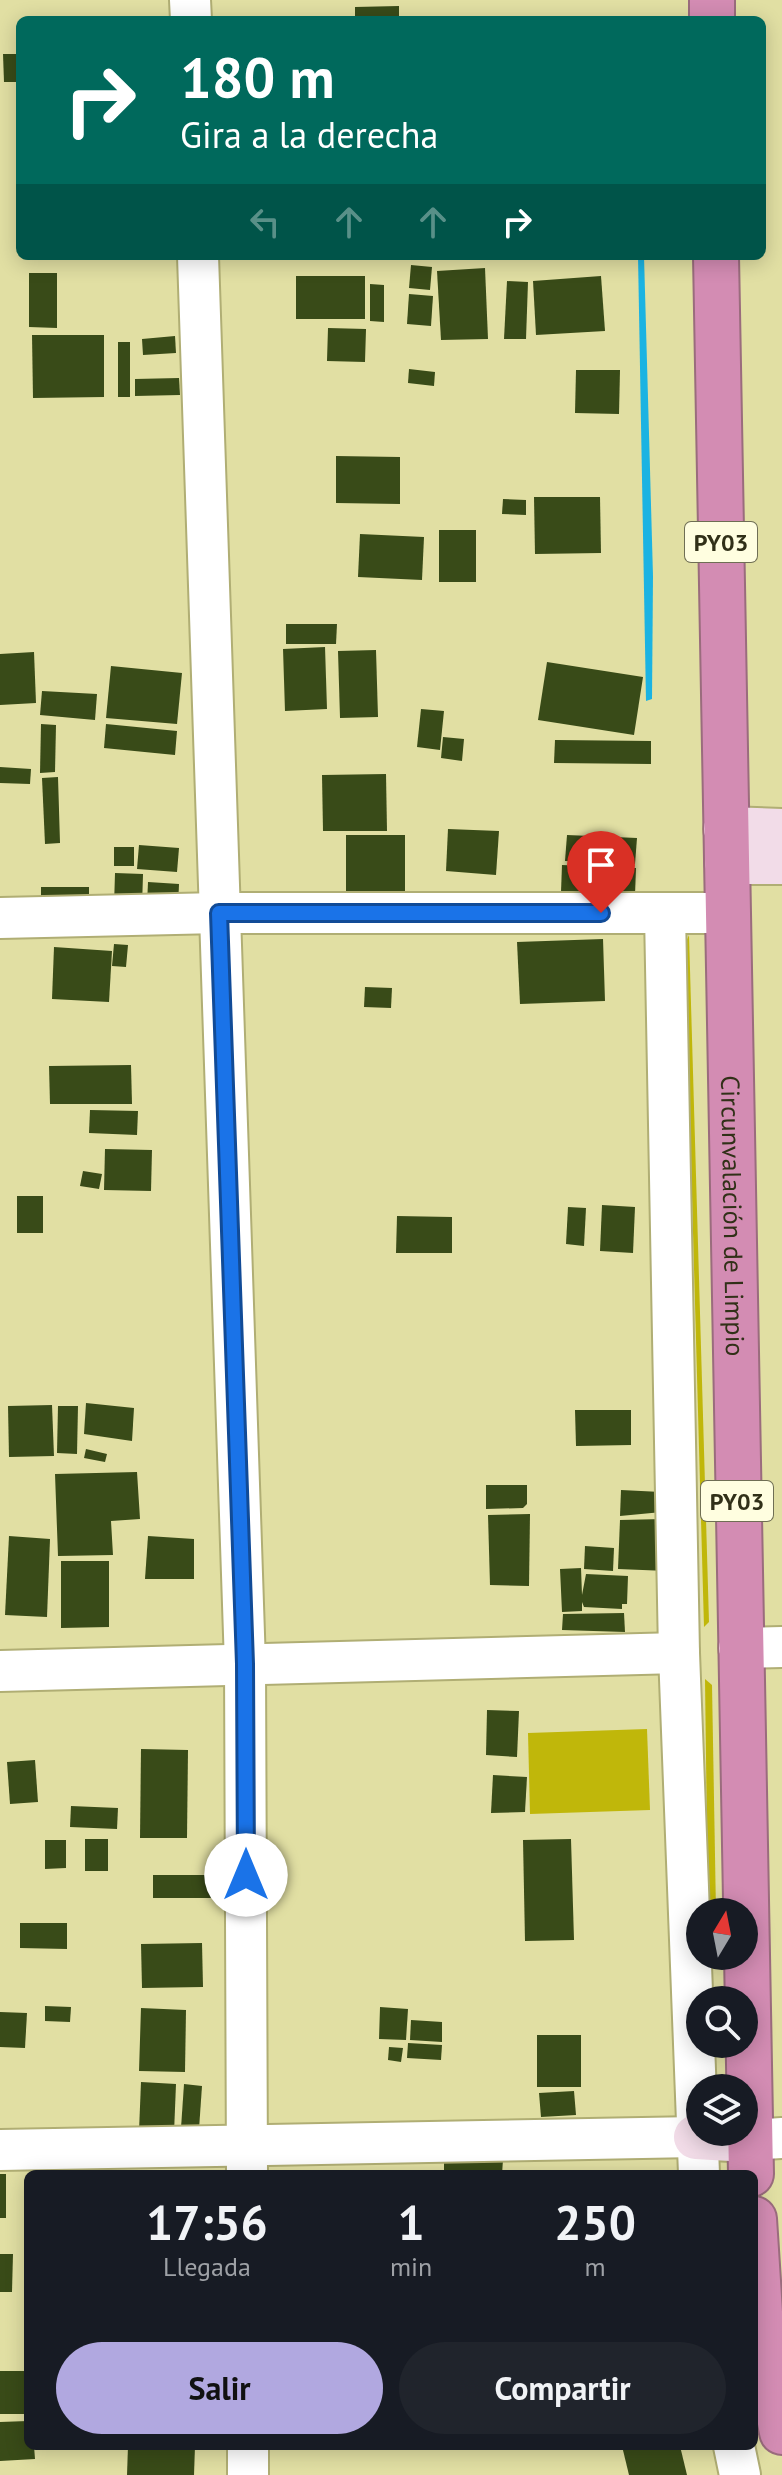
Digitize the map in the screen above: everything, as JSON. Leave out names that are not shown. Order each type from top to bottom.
[{"type":"highway","name":"Circunvalación de Limpio","points":[[716,260],[739,1648],[761,2151]]},
{"type":"highway","points":[[758,2281],[761,2328],[782,2432]]},
{"type":"street","points":[[198,260],[245,1664],[247,2160]]},
{"type":"street","points":[[726,845],[782,831]]},
{"type":"street","points":[[726,845],[782,862]]},
{"type":"street","points":[[0,918],[219,913],[729,913]]},
{"type":"street","points":[[665,913],[679,1653],[698,2155]]},
{"type":"street","points":[[739,1648],[782,1647]]},
{"type":"street","points":[[0,1671],[679,1653]]},
{"type":"street","points":[[0,2150],[247,2160],[698,2155],[761,2151]]},
{"type":"street","points":[[248,2450],[248,2475]]},
{"type":"street","points":[[735,2450],[740,2475]]},
{"type":"shaded area","points":[[689,935],[709,1622],[704,1627],[685,944]]},
{"type":"shaded area","points":[[705,1679],[712,1685],[716,1898],[708,1898]]},
{"type":"shaded area","points":[[647,1729],[650,1810],[530,1814],[528,1733]]},
{"type":"water","points":[[638,260],[644,260],[653,576],[652,699],[646,701]]},
{"type":"building","points":[[399,6],[399,16],[355,16],[355,7]]},
{"type":"building","points":[[3,54],[16,54],[16,82],[4,82]]},
{"type":"building","points":[[411,265],[432,267],[430,290],[409,288]]},
{"type":"building","points":[[485,268],[488,339],[441,340],[437,271]]},
{"type":"building","points":[[29,273],[57,273],[57,328],[29,327]]},
{"type":"building","points":[[296,276],[365,276],[365,319],[296,319]]},
{"type":"building","points":[[601,276],[605,331],[536,335],[533,281]]},
{"type":"building","points":[[507,281],[528,282],[526,339],[504,339]]},
{"type":"building","points":[[370,284],[384,285],[384,322],[370,321]]},
{"type":"building","points":[[409,294],[433,296],[431,326],[407,324]]},
{"type":"building","points":[[328,328],[366,329],[365,362],[327,361]]},
{"type":"building","points":[[32,335],[104,335],[104,397],[33,398]]},
{"type":"building","points":[[175,336],[176,353],[143,355],[142,339]]},
{"type":"building","points":[[118,342],[130,342],[130,397],[118,397]]},
{"type":"building","points":[[409,369],[435,372],[434,386],[408,383]]},
{"type":"building","points":[[576,370],[620,370],[619,414],[575,413]]},
{"type":"building","points":[[179,378],[180,395],[135,396],[135,379]]},
{"type":"building","points":[[336,456],[400,457],[400,504],[336,503]]},
{"type":"building","points":[[534,497],[600,497],[601,553],[535,554]]},
{"type":"building","points":[[503,499],[526,500],[526,515],[502,514]]},
{"type":"building","points":[[439,530],[476,530],[476,582],[439,582]]},
{"type":"building","points":[[360,534],[424,537],[422,580],[358,577]]},
{"type":"building","points":[[286,624],[337,624],[336,644],[286,644]]},
{"type":"building","points":[[325,647],[327,709],[285,711],[283,649]]},
{"type":"building","points":[[376,650],[378,717],[340,718],[338,651]]},
{"type":"building","points":[[34,652],[36,703],[0,705],[0,654]]},
{"type":"building","points":[[547,662],[643,677],[634,735],[538,720]]},
{"type":"building","points":[[111,666],[182,673],[177,724],[106,718]]},
{"type":"building","points":[[42,691],[97,694],[95,720],[40,715]]},
{"type":"building","points":[[421,709],[444,711],[440,750],[417,747]]},
{"type":"building","points":[[41,724],[56,725],[55,772],[40,773]]},
{"type":"building","points":[[106,724],[177,731],[175,755],[104,748]]},
{"type":"building","points":[[443,737],[464,739],[462,761],[441,758]]},
{"type":"building","points":[[555,740],[651,741],[651,764],[554,763]]},
{"type":"building","points":[[0,767],[31,769],[30,784],[0,783]]},
{"type":"building","points":[[386,774],[387,831],[323,831],[322,775]]},
{"type":"building","points":[[58,777],[60,843],[45,844],[42,778]]},
{"type":"building","points":[[448,829],[499,831],[496,875],[446,871]]},
{"type":"building","points":[[346,835],[405,835],[405,899],[346,899]]},
{"type":"building","points":[[567,835],[637,838],[635,864],[565,861]]},
{"type":"building","points":[[139,845],[179,848],[177,872],[137,869]]},
{"type":"building","points":[[114,847],[134,847],[134,866],[114,866]]},
{"type":"building","points":[[562,865],[636,868],[635,895],[561,892]]},
{"type":"building","points":[[115,873],[143,874],[142,907],[114,906]]},
{"type":"building","points":[[148,882],[179,884],[178,907],[147,905]]},
{"type":"building","points":[[41,887],[89,887],[89,905],[41,905]]},
{"type":"building","points":[[603,939],[605,1001],[520,1004],[517,942]]},
{"type":"building","points":[[114,944],[128,945],[126,967],[112,966]]},
{"type":"building","points":[[54,947],[112,951],[109,1002],[52,999]]},
{"type":"building","points":[[365,987],[392,988],[391,1008],[364,1007]]},
{"type":"building","points":[[131,1065],[132,1104],[50,1104],[49,1066]]},
{"type":"building","points":[[90,1110],[138,1111],[137,1135],[89,1133]]},
{"type":"building","points":[[105,1149],[152,1150],[151,1191],[104,1190]]},
{"type":"building","points":[[83,1171],[102,1174],[99,1189],[80,1186]]},
{"type":"building","points":[[17,1196],[43,1196],[43,1233],[17,1233]]},
{"type":"building","points":[[602,1205],[635,1207],[633,1253],[600,1251]]},
{"type":"building","points":[[568,1207],[586,1208],[584,1246],[566,1244]]},
{"type":"building","points":[[397,1216],[452,1217],[452,1253],[396,1253]]},
{"type":"building","points":[[86,1403],[134,1408],[132,1441],[84,1434]]},
{"type":"building","points":[[52,1405],[54,1456],[9,1457],[8,1406]]},
{"type":"building","points":[[58,1406],[78,1406],[77,1454],[57,1453]]},
{"type":"building","points":[[575,1410],[631,1410],[631,1445],[576,1446]]},
{"type":"building","points":[[86,1449],[107,1454],[105,1462],[84,1458]]},
{"type":"building","points":[[137,1472],[140,1519],[111,1521],[113,1555],[58,1556],[55,1474]]},
{"type":"building","points":[[486,1485],[527,1485],[527,1504],[523,1508],[486,1509]]},
{"type":"building","points":[[621,1490],[661,1492],[662,1512],[620,1516]]},
{"type":"building","points":[[530,1514],[529,1586],[490,1585],[488,1515]]},
{"type":"building","points":[[663,1519],[667,1571],[618,1569],[620,1520]]},
{"type":"building","points":[[9,1536],[50,1539],[47,1617],[5,1615]]},
{"type":"building","points":[[148,1536],[194,1539],[194,1579],[145,1579]]},
{"type":"building","points":[[585,1546],[614,1548],[613,1571],[584,1569]]},
{"type":"building","points":[[61,1561],[109,1561],[109,1627],[61,1628]]},
{"type":"building","points":[[581,1568],[582,1595],[586,1574],[628,1576],[627,1604],[622,1604],[622,1609],[584,1607],[582,1602],[582,1611],[562,1612],[560,1569]]},
{"type":"building","points":[[624,1613],[625,1632],[562,1630],[563,1614]]},
{"type":"building","points":[[487,1710],[519,1711],[517,1757],[486,1755]]},
{"type":"building","points":[[141,1749],[188,1750],[187,1838],[140,1838]]},
{"type":"building","points":[[35,1760],[38,1802],[10,1804],[7,1762]]},
{"type":"building","points":[[493,1775],[527,1777],[525,1812],[491,1813]]},
{"type":"building","points":[[71,1806],[118,1808],[117,1829],[70,1827]]},
{"type":"building","points":[[85,1839],[108,1839],[108,1871],[85,1871]]},
{"type":"building","points":[[571,1839],[574,1940],[525,1941],[523,1840]]},
{"type":"building","points":[[45,1840],[66,1840],[66,1868],[45,1869]]},
{"type":"building","points":[[153,1875],[213,1875],[213,1898],[153,1898]]},
{"type":"building","points":[[20,1923],[67,1923],[67,1949],[20,1948]]},
{"type":"building","points":[[202,1943],[203,1987],[142,1988],[141,1944]]},
{"type":"building","points":[[45,2006],[71,2007],[70,2022],[45,2021]]},
{"type":"building","points":[[380,2007],[408,2009],[406,2040],[379,2039]]},
{"type":"building","points":[[141,2008],[186,2010],[185,2072],[139,2071]]},
{"type":"building","points":[[0,2012],[27,2013],[25,2048],[0,2047]]},
{"type":"building","points":[[411,2020],[442,2022],[442,2042],[410,2040]]},
{"type":"building","points":[[537,2035],[581,2035],[581,2087],[537,2087]]},
{"type":"building","points":[[408,2043],[442,2045],[441,2060],[407,2058]]},
{"type":"building","points":[[389,2047],[403,2048],[401,2062],[388,2060]]},
{"type":"building","points":[[141,2082],[176,2084],[174,2133],[139,2131]]},
{"type":"building","points":[[184,2084],[202,2086],[199,2129],[181,2128]]},
{"type":"building","points":[[574,2091],[576,2115],[541,2117],[539,2093]]},
{"type":"building","points":[[444,2158],[503,2160],[502,2170],[444,2170]]},
{"type":"building","points":[[0,2174],[6,2174],[6,2218],[0,2218]]},
{"type":"building","points":[[0,2254],[13,2254],[12,2292],[0,2292]]},
{"type":"building","points":[[0,2371],[24,2371],[24,2414],[0,2414]]},
{"type":"building","points":[[24,2421],[24,2450],[34,2450],[35,2459],[0,2461],[0,2422]]},
{"type":"building","points":[[128,2450],[195,2450],[194,2475],[127,2475]]},
{"type":"building","points":[[623,2450],[681,2450],[687,2475],[629,2475]]},
{"type":"route","points":[[246,1875],[245,1664],[219,913],[601,913]]}]
